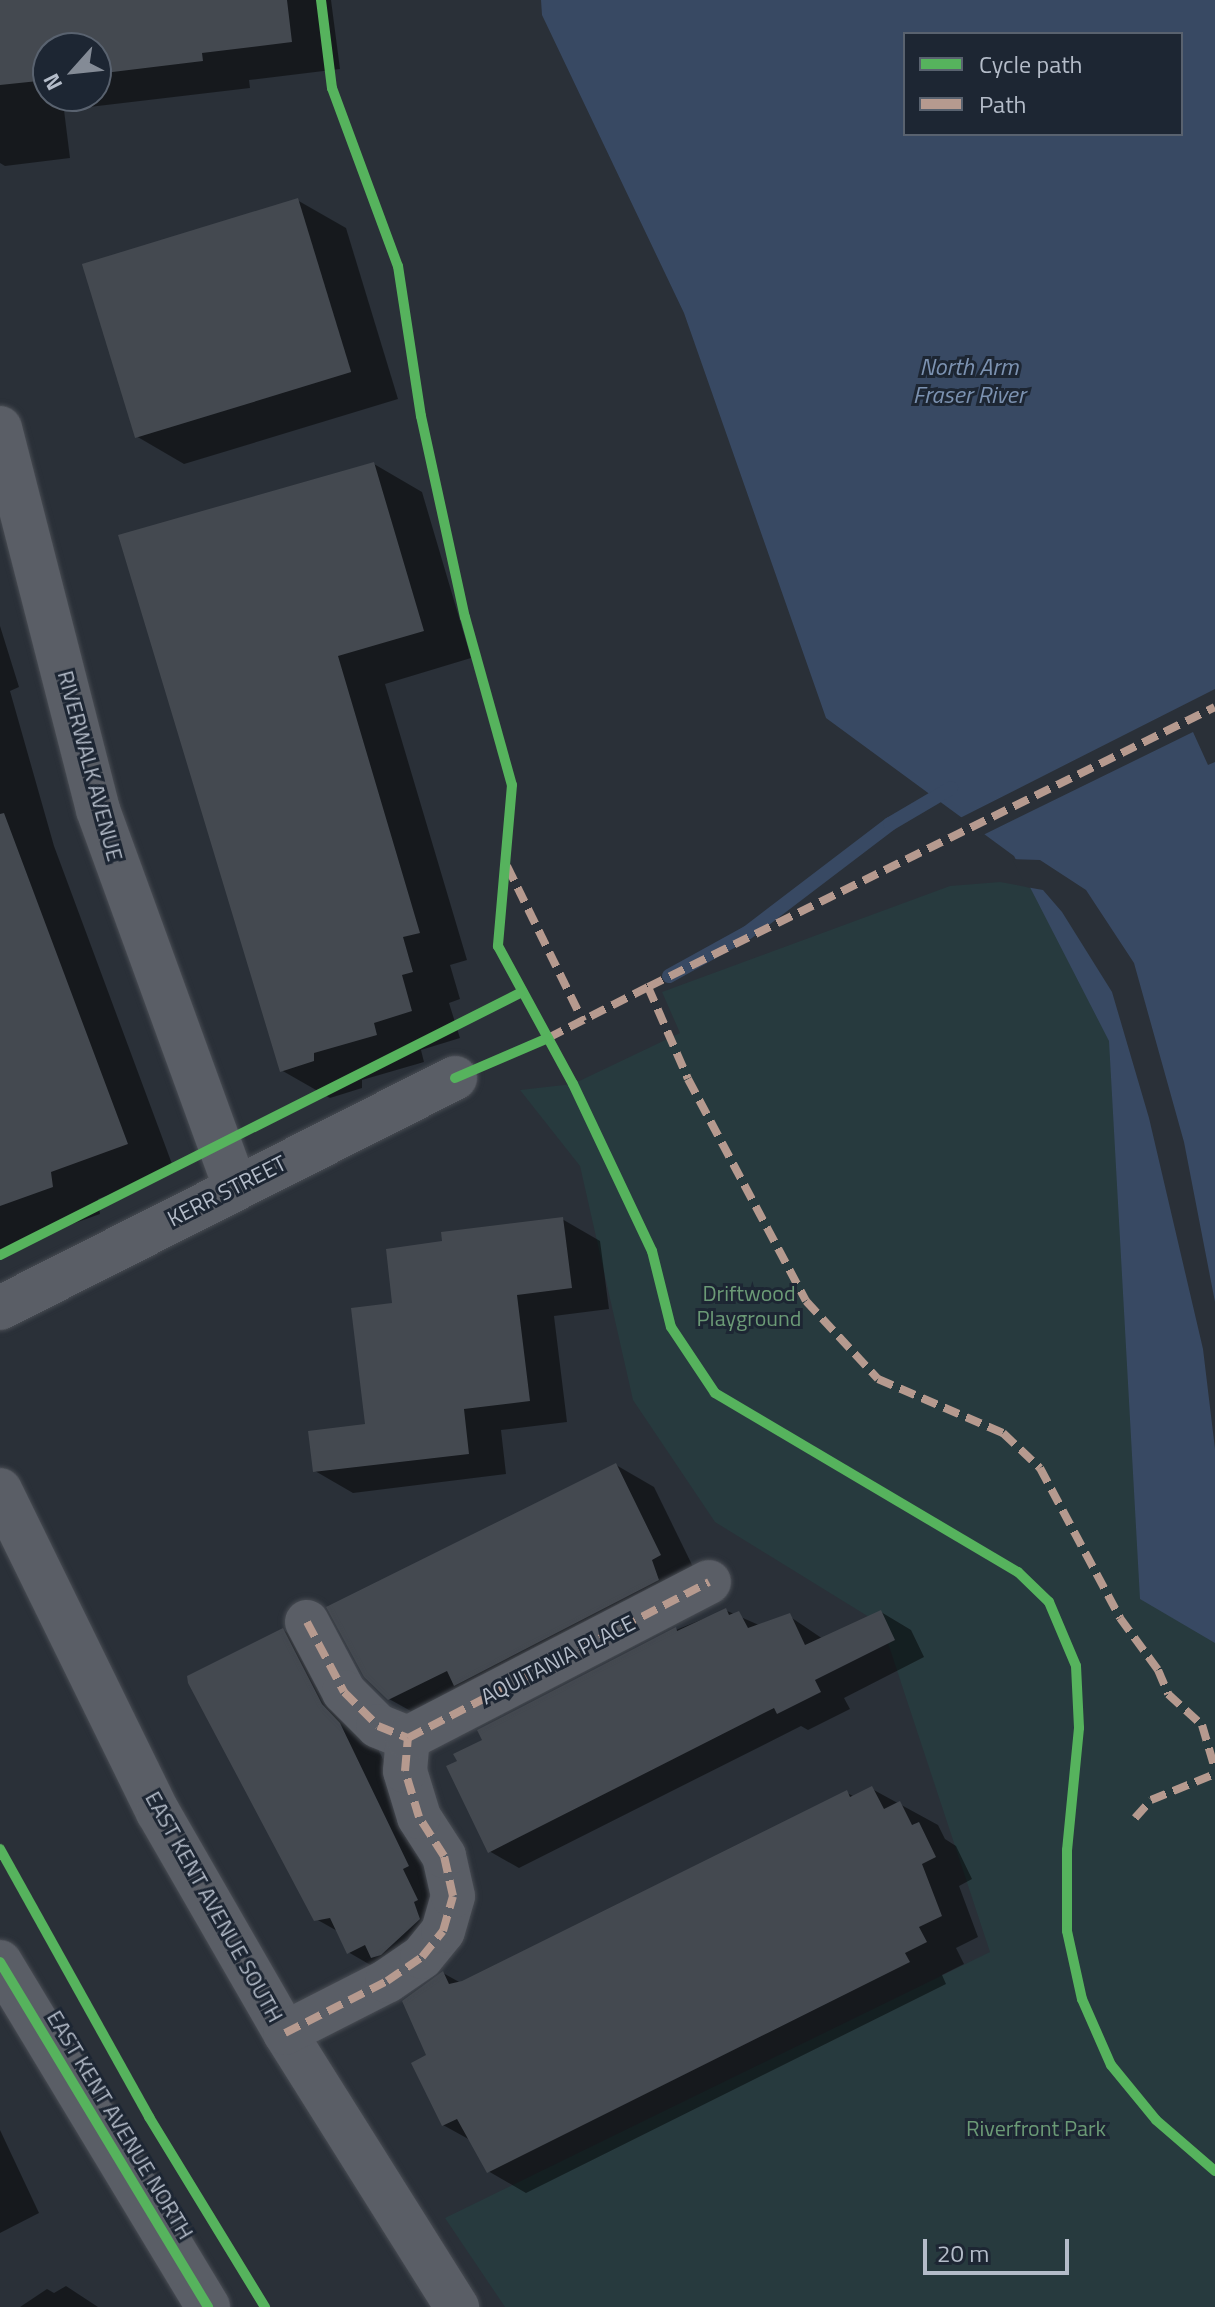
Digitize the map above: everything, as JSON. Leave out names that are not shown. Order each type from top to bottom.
[{"type":"street","name":"RIVERWALK AVENUE","points":[[0,428],[98,810],[235,1187]]},
{"type":"street","name":"KERR STREET","points":[[0,1308],[455,1078]]},
{"type":"street","name":"EAST KENT AVENUE SOUTH","points":[[0,1490],[158,1812],[285,2033],[457,2307]]},
{"type":"street","name":"AQUITANIA PLACE","points":[[408,1738],[709,1582]]},
{"type":"street","points":[[285,2033],[387,1981],[422,1957],[443,1931],[453,1896],[444,1856],[419,1817],[405,1771],[408,1738],[378,1726],[344,1692],[307,1622]]},
{"type":"street","name":"EAST KENT AVENUE NORTH","points":[[0,1962],[208,2307]]},
{"type":"green space","name":"Riverfront Park","points":[[1000,882],[1043,890],[1112,992],[1215,1449],[1215,2307],[505,2307],[445,2218],[990,1952],[882,1625],[715,1522],[633,1400],[580,1166],[520,1090],[573,1084],[680,1033],[662,992],[950,886]]},
{"type":"water","name":"North Arm Fraser River","points":[[541,0],[1215,0],[1215,1643],[1140,1599],[1109,1041],[1014,856],[826,718],[684,313],[542,15]]},
{"type":"pier","points":[[1215,689],[1215,762],[1208,765],[1193,732],[981,836],[958,819]]},
{"type":"pier","points":[[1012,859],[1040,860],[1086,890],[1134,963],[1184,1142],[1215,1302],[1215,1449],[1203,1349],[1149,1118],[1112,992],[1062,912],[1043,890],[1026,887]]},
{"type":"building","points":[[0,0],[287,0],[292,42],[202,53],[203,61],[112,72],[112,32],[32,32],[32,82],[0,85]]},
{"type":"building","points":[[298,198],[351,372],[135,438],[82,264]]},
{"type":"building","points":[[374,462],[424,631],[338,656],[420,933],[403,937],[413,972],[402,975],[412,1011],[374,1023],[377,1035],[314,1053],[314,1061],[280,1072],[118,535]]},
{"type":"building","points":[[4,813],[128,1144],[51,1172],[53,1187],[0,1206],[0,814]]},
{"type":"building","points":[[563,1217],[572,1288],[517,1295],[530,1401],[464,1409],[469,1454],[313,1472],[308,1431],[365,1424],[351,1308],[392,1303],[386,1249],[442,1241],[441,1232]]},
{"type":"building","points":[[616,1463],[661,1555],[652,1560],[659,1580],[454,1686],[447,1671],[388,1700],[364,1677],[326,1607]]},
{"type":"building","points":[[726,1608],[729,1615],[739,1611],[748,1628],[790,1613],[805,1645],[881,1610],[895,1640],[815,1680],[821,1692],[777,1714],[774,1708],[488,1853],[446,1766],[457,1761],[453,1754],[482,1740],[477,1730],[676,1627],[677,1631]]},
{"type":"building","points":[[283,1628],[322,1704],[340,1723],[409,1866],[403,1869],[418,1900],[414,1902],[420,1919],[381,1955],[371,1958],[365,1945],[347,1954],[330,1918],[314,1921],[188,1683],[187,1676]]},
{"type":"building","points":[[872,1786],[884,1809],[900,1801],[912,1825],[919,1822],[936,1857],[922,1864],[942,1916],[919,1927],[927,1942],[905,1953],[910,1962],[487,2173],[457,2119],[442,2126],[411,2063],[426,2055],[402,2001],[443,1971],[449,1984],[462,1981],[847,1790],[850,1797]]},
{"type":"waterway","points":[[669,976],[747,933],[890,824],[951,788]]},
{"type":"marked path","points":[[648,987],[1215,707]]},
{"type":"marked path","points":[[507,866],[583,1021]]},
{"type":"marked path","points":[[548,1038],[648,987],[688,1079],[806,1301],[878,1379],[1003,1433],[1040,1468],[1120,1618],[1158,1670],[1168,1694],[1202,1725],[1215,1769]]},
{"type":"marked path","points":[[285,2033],[387,1981],[422,1957],[443,1931],[453,1896],[444,1856],[419,1817],[405,1771],[408,1738],[709,1582]]},
{"type":"marked path","points":[[307,1622],[344,1692],[378,1726],[408,1738]]},
{"type":"marked path","points":[[1135,1818],[1151,1800],[1215,1774]]},
{"type":"cycle path","points":[[321,0],[332,88],[398,266],[421,416],[465,617],[512,785],[498,946],[573,1084],[652,1251],[671,1327],[715,1393],[1018,1572],[1049,1602],[1076,1666],[1079,1728],[1067,1850],[1067,1931],[1082,1999],[1111,2065],[1156,2120],[1215,2171]]},
{"type":"cycle path","points":[[0,1255],[522,992]]},
{"type":"cycle path","points":[[455,1078],[548,1038]]},
{"type":"cycle path","points":[[0,1849],[149,2117],[265,2307]]},
{"type":"cycle path","points":[[0,1962],[208,2307]]},
{"type":"park label","name":"Driftwood Playground","points":[[749,1306]]}]
